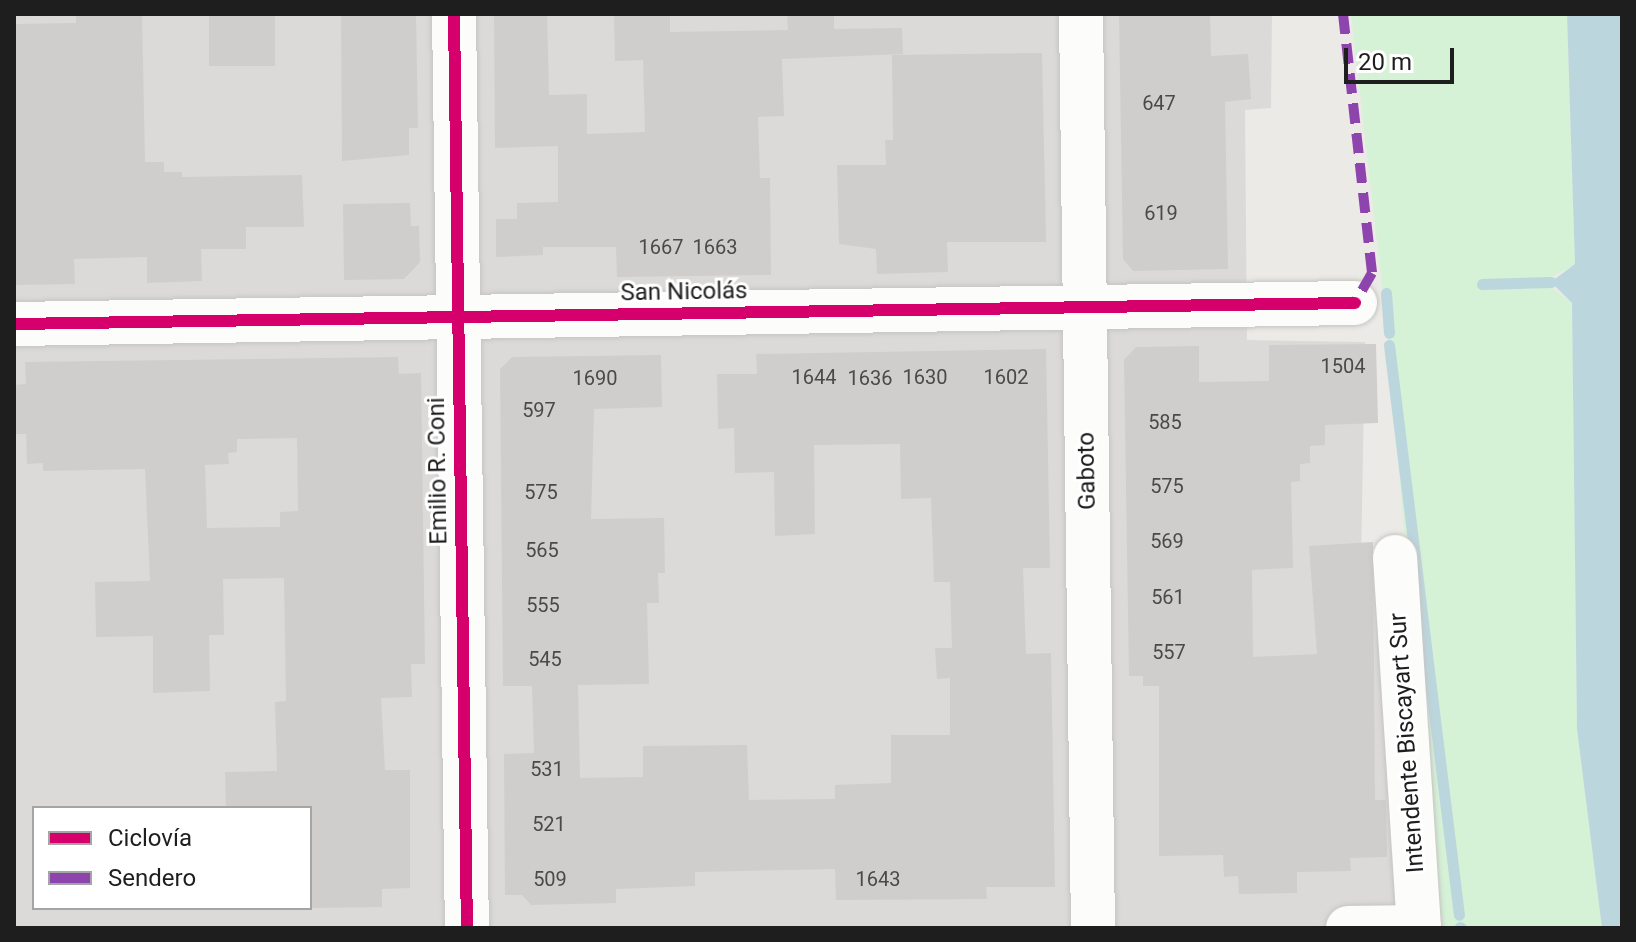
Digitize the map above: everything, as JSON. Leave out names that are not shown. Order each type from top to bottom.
[{"type":"street","name":"Emilio R. Coni","points":[[454,14],[467,928]]},
{"type":"street","name":"Gaboto","points":[[1081,14],[1093,928]]},
{"type":"street","name":"San Nicolás","points":[[14,324],[1355,303]]},
{"type":"street","name":"Intendente Biscayart Sur","points":[[1395,557],[1419,927]]},
{"type":"street","points":[[1348,928],[1419,927]]},
{"type":"shaded area","points":[[14,14],[1272,14],[1271,108],[1245,110],[1247,340],[1365,342],[1361,562],[1381,562],[1397,928],[14,928]]},
{"type":"green space","points":[[1351,14],[1567,14],[1575,265],[1551,277],[1552,288],[1572,303],[1577,729],[1602,928],[1440,928],[1383,294]]},
{"type":"water","points":[[1567,14],[1622,14],[1622,928],[1602,928],[1577,729],[1572,303],[1551,282],[1575,264]]},
{"type":"building","points":[[76,14],[142,14],[145,162],[164,162],[164,172],[182,172],[182,177],[302,175],[304,227],[246,227],[246,249],[201,249],[202,281],[147,283],[147,257],[74,259],[75,284],[14,285],[14,24],[76,23]]},
{"type":"building","points":[[209,14],[275,14],[275,66],[209,66]]},
{"type":"building","points":[[341,14],[416,14],[418,128],[409,128],[409,155],[342,161]]},
{"type":"building","points":[[494,14],[547,14],[549,95],[587,94],[587,134],[645,132],[643,60],[615,61],[614,14],[670,14],[670,32],[788,30],[787,14],[834,14],[834,29],[902,28],[903,54],[782,59],[784,116],[758,117],[760,178],[770,178],[771,275],[617,277],[616,247],[543,247],[543,255],[496,257],[496,219],[517,219],[517,203],[558,202],[558,146],[495,148]]},
{"type":"building","points":[[1119,14],[1210,14],[1211,56],[1248,54],[1251,99],[1225,102],[1228,269],[1133,271],[1123,259]]},
{"type":"building","points":[[1042,53],[1046,242],[947,242],[948,272],[877,274],[876,249],[839,244],[837,165],[886,165],[885,140],[893,140],[892,55]]},
{"type":"building","points":[[410,203],[411,226],[419,226],[420,262],[404,279],[344,280],[343,204]]},
{"type":"building","points":[[1376,344],[1378,423],[1325,425],[1325,445],[1310,446],[1310,463],[1300,464],[1300,481],[1291,482],[1293,568],[1252,570],[1253,657],[1317,654],[1309,546],[1373,542],[1375,800],[1386,800],[1387,857],[1350,858],[1351,871],[1297,872],[1297,893],[1239,894],[1238,876],[1224,877],[1223,855],[1159,856],[1159,686],[1143,686],[1143,676],[1129,676],[1124,360],[1136,347],[1199,346],[1199,382],[1269,381],[1269,345]]},
{"type":"building","points":[[1046,349],[1050,568],[1023,568],[1026,654],[1051,653],[1055,887],[986,887],[987,899],[836,900],[835,869],[695,872],[695,886],[616,889],[616,903],[531,905],[522,895],[505,895],[504,754],[534,753],[532,686],[503,686],[500,369],[512,357],[661,355],[662,407],[594,409],[591,519],[664,518],[665,573],[658,573],[659,603],[647,603],[649,684],[578,685],[580,778],[643,777],[643,746],[747,745],[749,800],[835,799],[835,785],[891,783],[891,735],[950,735],[950,678],[937,679],[935,648],[952,648],[950,582],[934,582],[931,498],[901,499],[900,444],[814,445],[815,534],[775,536],[774,472],[735,473],[734,428],[718,429],[717,374],[757,374],[756,354]]},
{"type":"building","points":[[398,357],[399,374],[421,373],[425,664],[411,664],[412,697],[381,698],[385,770],[410,770],[410,888],[382,889],[382,907],[312,908],[312,806],[226,806],[225,772],[277,771],[275,702],[286,701],[284,578],[223,579],[224,635],[209,635],[210,691],[153,693],[153,636],[96,637],[95,582],[150,581],[145,469],[43,471],[43,463],[27,464],[26,434],[14,434],[14,385],[26,384],[25,362]],"holes":[[[297,438],[298,511],[280,512],[280,527],[207,528],[205,465],[229,464],[228,453],[237,452],[237,439]]]},
{"type":"waterway","points":[[1482,284],[1551,282]]},
{"type":"waterway","points":[[1386,293],[1389,333]]},
{"type":"waterway","points":[[1389,345],[1459,915]]},
{"type":"marked path","points":[[1343,14],[1372,273],[1355,303]]},
{"type":"cycle path","points":[[454,14],[467,928]]},
{"type":"cycle path","points":[[14,324],[1355,303]]}]
